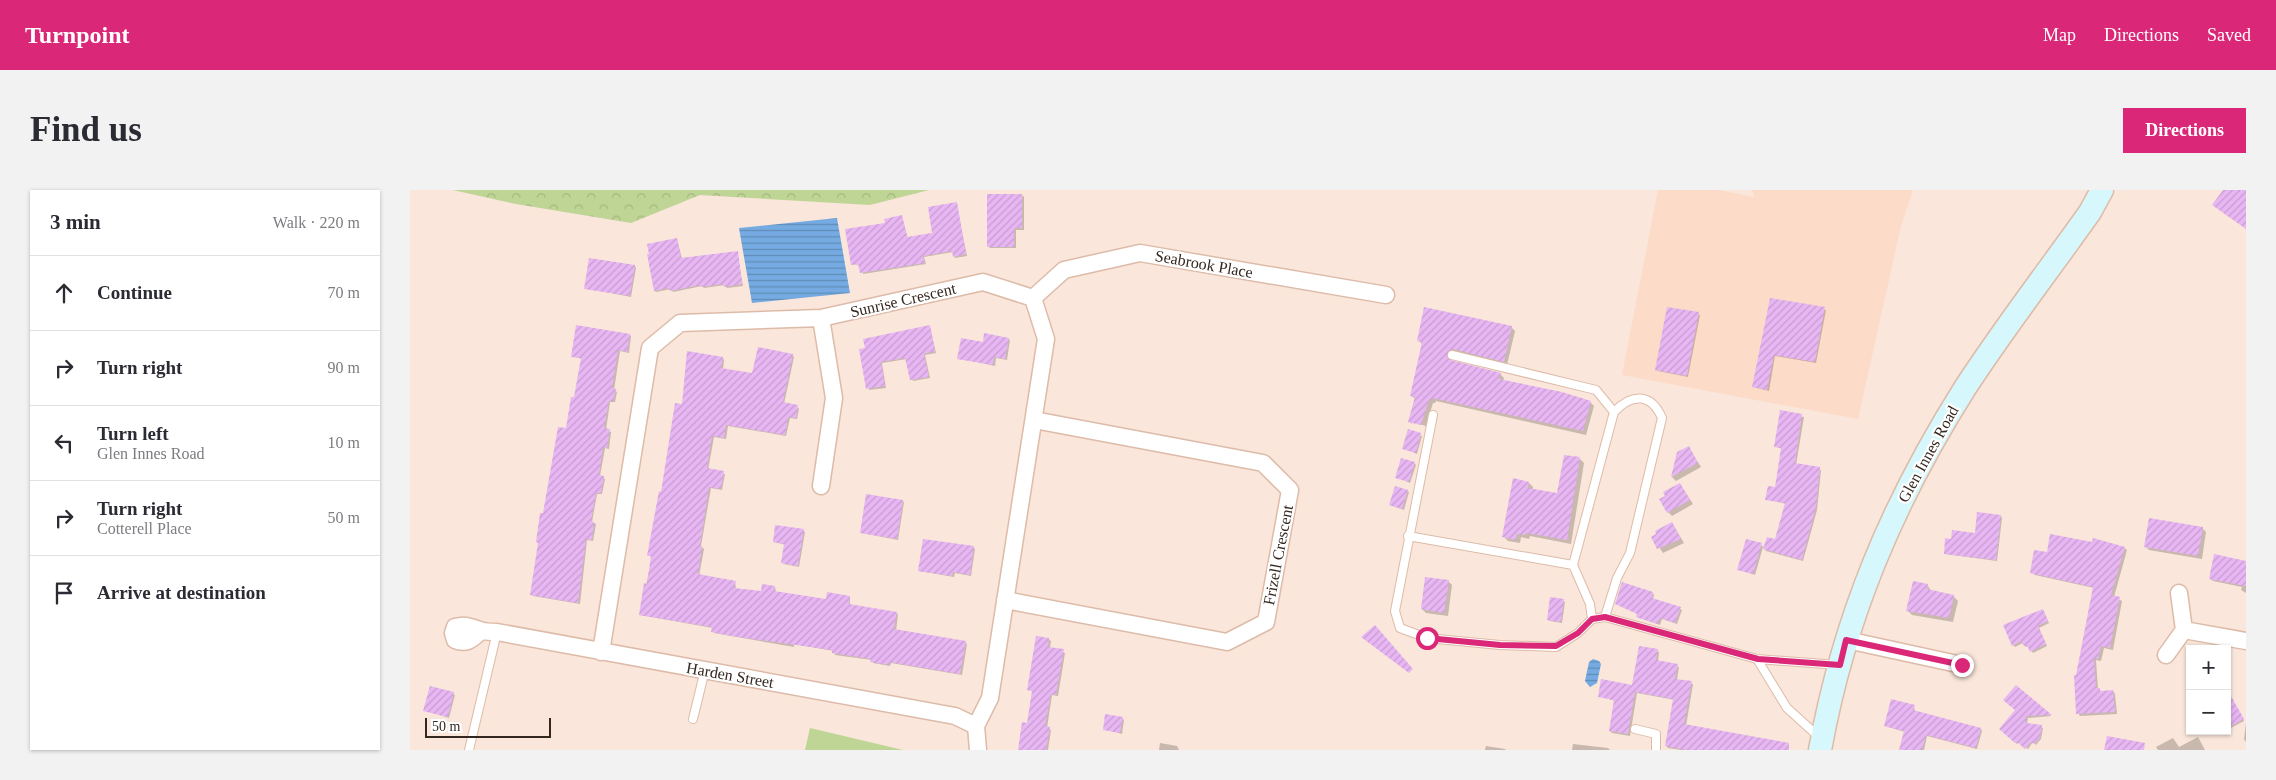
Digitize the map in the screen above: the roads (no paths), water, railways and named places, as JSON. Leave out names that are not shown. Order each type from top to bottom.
[{"type":"main road","name":"Glen Innes Road","points":[[1821,745],[1846,640],[1870,569],[1923,458],[1966,387],[2090,212],[2102,190]]},
{"type":"street","name":"Seabrook Place","points":[[1033,298],[1064,270],[1140,253],[1386,294]]},
{"type":"street","name":"Sunrise Crescent","points":[[601,652],[650,348],[680,323],[821,318],[983,282],[1033,298]]},
{"type":"street","points":[[978,750],[976,726],[990,698],[1046,339],[1033,298]]},
{"type":"street","points":[[820,486],[834,398],[821,318]]},
{"type":"street","name":"Frizell Crescent","points":[[1005,600],[1227,642],[1266,622],[1290,490],[1263,463],[1034,420]]},
{"type":"street","points":[[2166,655],[2184,630],[2179,593]]},
{"type":"street","points":[[2184,630],[2246,641]]},
{"type":"street","name":"Harden Street","points":[[489,632],[954,716],[976,726]]},
{"type":"street","points":[[1846,640],[1962,665]]},
{"type":"lane","points":[[1452,355],[1596,390],[1614,412]]},
{"type":"lane","points":[[1592,619],[1590,604],[1572,565],[1614,412],[1623,402],[1636,398],[1648,400],[1657,406],[1662,418],[1630,553],[1617,578],[1605,617]]},
{"type":"lane","points":[[1433,415],[1408,536],[1395,611],[1400,628],[1427,638],[1500,645],[1556,646],[1578,633],[1592,619],[1605,617],[1758,659],[1840,665]]},
{"type":"lane","points":[[1408,536],[1572,565]]},
{"type":"lane","points":[[469,750],[489,632]]},
{"type":"lane","points":[[1758,659],[1787,708],[1821,745]]},
{"type":"lane","points":[[693,719],[705,670]]},
{"type":"lane","points":[[1635,729],[1656,734],[1656,750]]},
{"type":"water","points":[[837,218],[850,293],[752,303],[739,228]]},
{"type":"water","points":[[1593,659],[1601,664],[1597,683],[1590,687],[1585,681],[1589,662]]}]
